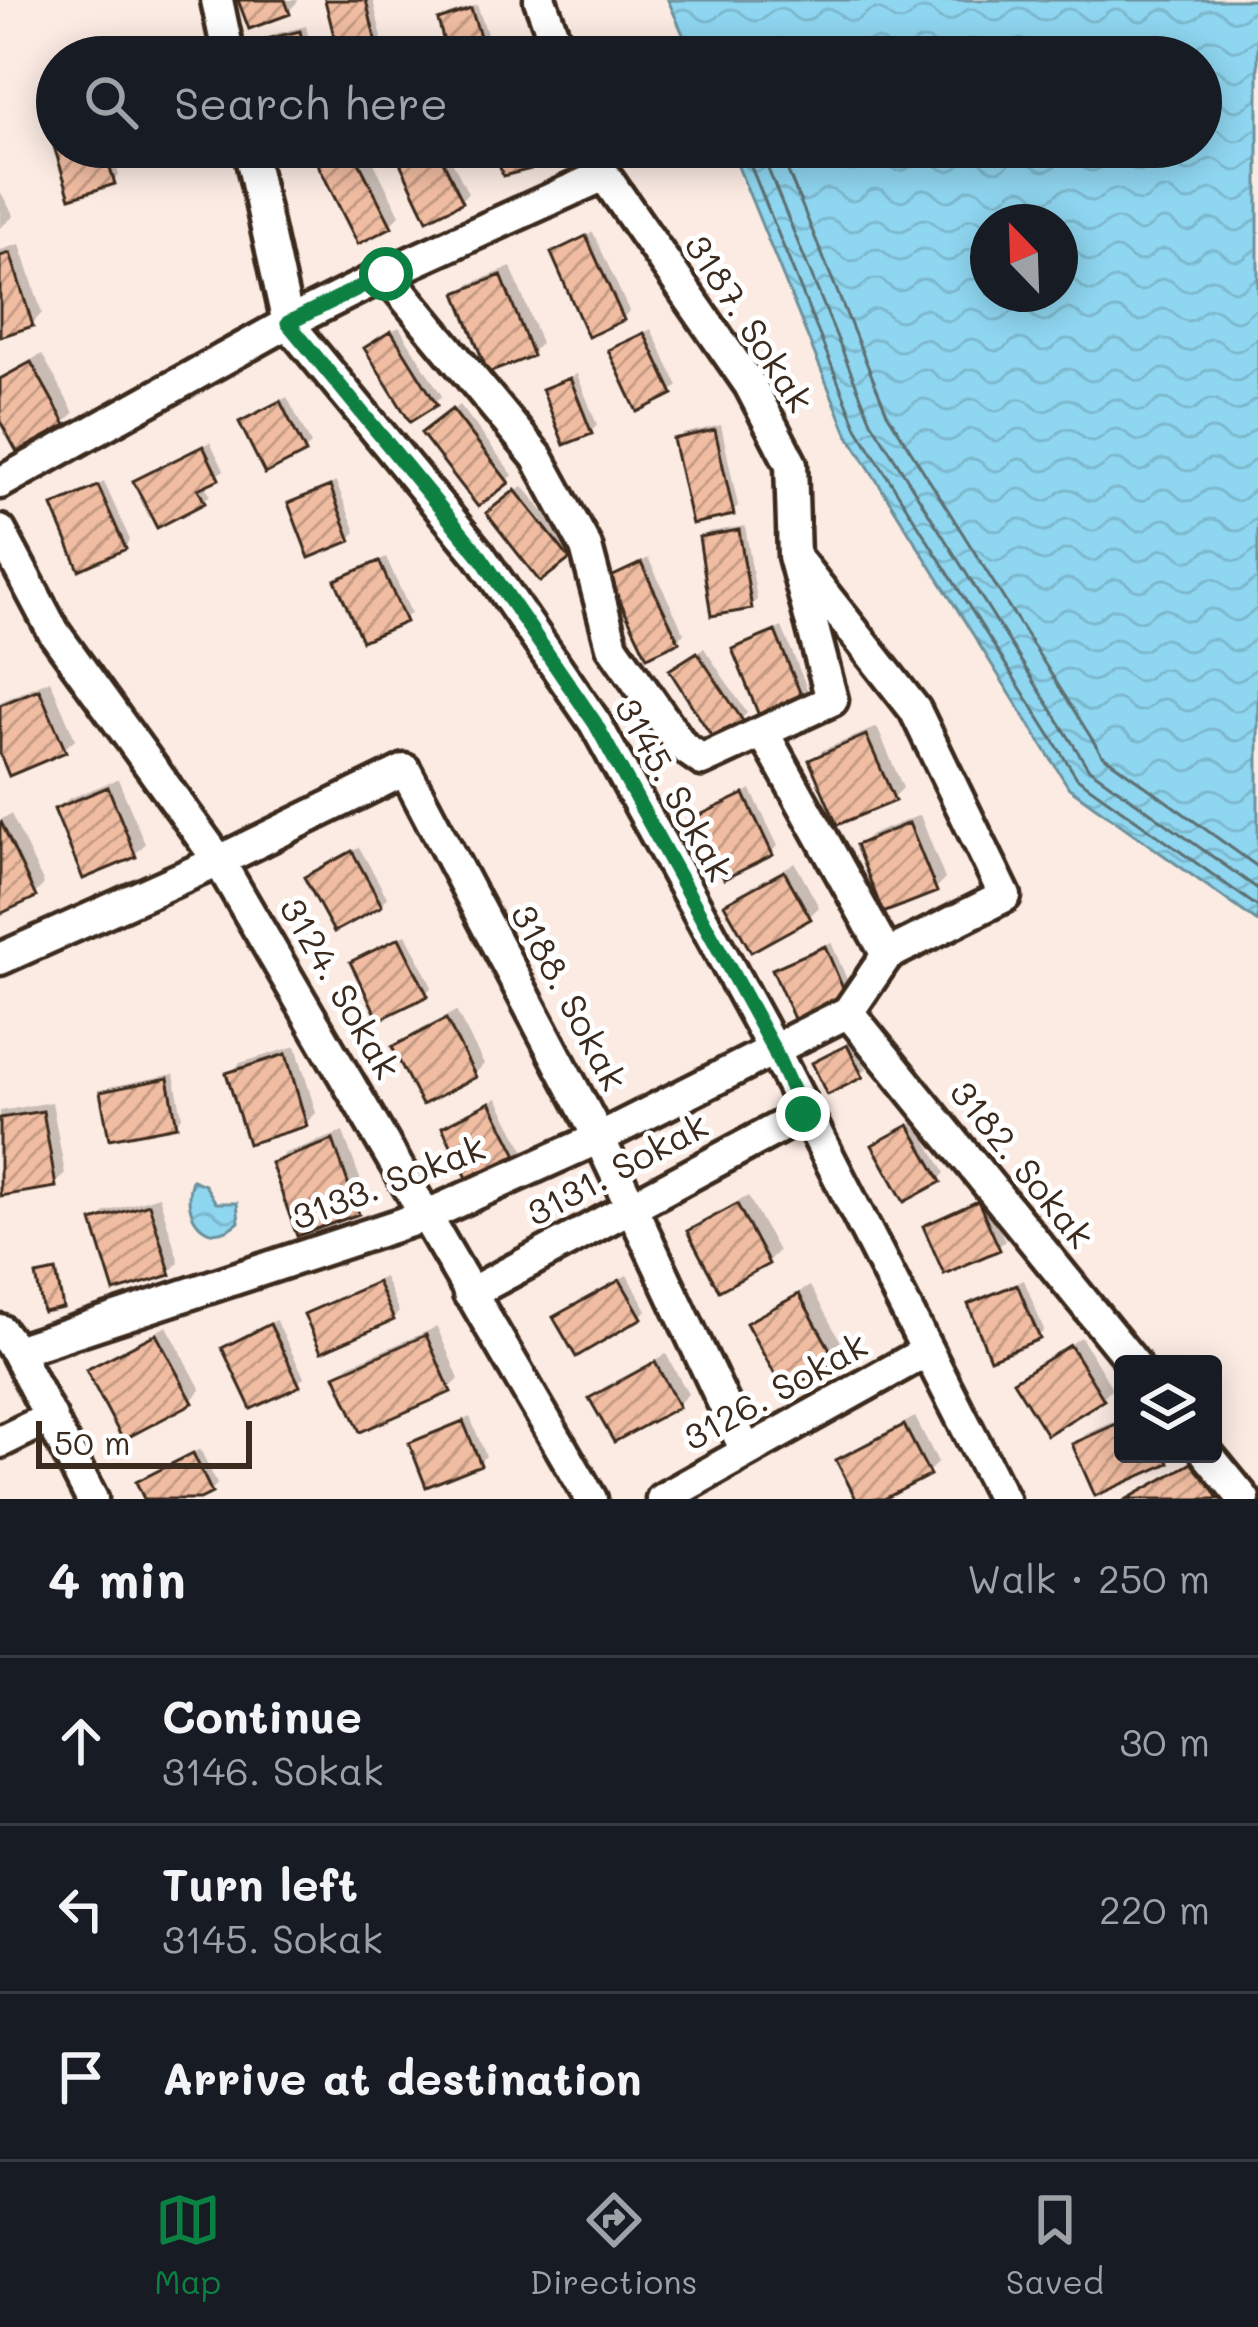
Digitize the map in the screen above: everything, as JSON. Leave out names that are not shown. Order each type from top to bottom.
[{"type":"street","points":[[217,0],[225,36]]},
{"type":"street","points":[[540,0],[553,36]]},
{"type":"street","name":"3145. Sokak","points":[[254,168],[288,323],[480,556],[595,723],[774,1050],[1003,1499]]},
{"type":"street","points":[[0,483],[288,323],[586,168]]},
{"type":"street","name":"3187. Sokak","points":[[604,168],[750,385],[790,464],[794,556],[832,700],[764,732]]},
{"type":"street","points":[[386,274],[537,457],[586,547],[612,646],[682,746],[702,760],[764,732],[887,955]]},
{"type":"street","name":"3124. Sokak","points":[[0,531],[53,631],[219,861],[591,1499]]},
{"type":"street","points":[[794,556],[915,710],[1005,896],[887,955],[848,1012]]},
{"type":"street","name":"3188. Sokak","points":[[219,861],[405,770],[598,1138],[746,1451]]},
{"type":"street","points":[[0,959],[219,861]]},
{"type":"street","name":"3133. Sokak","points":[[8,1341],[428,1215],[598,1138],[848,1012]]},
{"type":"street","name":"3182. Sokak","points":[[848,1012],[1127,1355]]},
{"type":"street","name":"3131. Sokak","points":[[469,1294],[803,1114]]},
{"type":"street","points":[[8,1341],[92,1499]]},
{"type":"street","name":"3126. Sokak","points":[[662,1499],[925,1352]]},
{"type":"street","points":[[0,1442],[51,1418]]},
{"type":"street","points":[[1215,1463],[1244,1499]]},
{"type":"water","points":[[668,0],[1258,0],[1258,922],[1069,788],[847,433],[739,168],[1222,168],[1222,36],[684,36]]},
{"type":"water","points":[[192,1180],[205,1185],[216,1203],[237,1203],[239,1222],[216,1232],[199,1225],[190,1205]]},
{"type":"building","points":[[238,0],[285,0],[290,14],[249,29]]},
{"type":"building","points":[[325,0],[366,0],[374,36],[334,36]]},
{"type":"building","points":[[471,9],[480,36],[442,36],[438,20]]},
{"type":"building","points":[[61,168],[110,168],[115,184],[70,198]]},
{"type":"building","points":[[320,168],[362,168],[392,227],[358,244]]},
{"type":"building","points":[[402,168],[446,168],[463,202],[427,220]]},
{"type":"building","points":[[500,168],[531,169],[503,176]]},
{"type":"building","points":[[586,236],[624,320],[588,337],[551,253]]},
{"type":"building","points":[[10,253],[33,326],[0,337],[0,256]]},
{"type":"building","points":[[501,275],[533,356],[488,373],[456,293]]},
{"type":"building","points":[[391,331],[437,405],[410,422],[364,348]]},
{"type":"building","points":[[644,333],[673,394],[637,412],[608,350]]},
{"type":"building","points":[[31,362],[66,425],[17,452],[0,421],[0,379]]},
{"type":"building","points":[[570,378],[592,434],[564,445],[542,389]]},
{"type":"building","points":[[280,401],[306,453],[265,474],[239,422]]},
{"type":"building","points":[[452,409],[509,483],[478,507],[421,433]]},
{"type":"building","points":[[715,430],[734,515],[692,524],[673,439]]},
{"type":"building","points":[[203,446],[219,479],[198,489],[205,503],[157,528],[133,481]]},
{"type":"building","points":[[98,486],[126,549],[79,570],[52,506]]},
{"type":"building","points":[[330,486],[351,541],[309,558],[288,503]]},
{"type":"building","points":[[515,490],[570,559],[540,582],[486,513]]},
{"type":"building","points":[[739,530],[752,609],[711,616],[699,537]]},
{"type":"building","points":[[379,561],[406,622],[362,641],[335,580]]},
{"type":"building","points":[[641,563],[679,642],[647,657],[609,578]]},
{"type":"building","points":[[775,631],[803,700],[760,718],[732,649]]},
{"type":"building","points":[[697,652],[743,721],[714,740],[669,670]]},
{"type":"building","points":[[39,689],[66,752],[9,776],[0,754],[0,705]]},
{"type":"building","points":[[866,735],[895,801],[837,825],[809,760]]},
{"type":"building","points":[[108,787],[136,857],[83,879],[54,809]]},
{"type":"building","points":[[744,794],[773,855],[724,879],[694,818]]},
{"type":"building","points":[[0,823],[36,897],[0,914]]},
{"type":"building","points":[[909,823],[937,892],[883,913],[856,845]]},
{"type":"building","points":[[352,851],[382,906],[334,932],[304,877]]},
{"type":"building","points":[[784,871],[811,919],[751,952],[724,904]]},
{"type":"building","points":[[399,938],[428,996],[379,1020],[350,962]]},
{"type":"building","points":[[825,946],[847,998],[795,1021],[772,969]]},
{"type":"building","points":[[446,1019],[476,1077],[422,1105],[392,1047]]},
{"type":"building","points":[[847,1045],[863,1077],[827,1095],[812,1063]]},
{"type":"building","points":[[286,1054],[307,1126],[248,1144],[226,1073]]},
{"type":"building","points":[[168,1078],[177,1126],[109,1139],[100,1092]]},
{"type":"building","points":[[490,1102],[519,1159],[470,1184],[442,1127]]},
{"type":"building","points":[[43,1111],[56,1187],[0,1196],[0,1118]]},
{"type":"building","points":[[909,1125],[941,1182],[904,1202],[872,1145]]},
{"type":"building","points":[[333,1140],[359,1214],[297,1236],[271,1163]]},
{"type":"building","points":[[978,1201],[1000,1250],[944,1274],[923,1226]]},
{"type":"building","points":[[149,1204],[171,1275],[114,1292],[92,1221]]},
{"type":"building","points":[[737,1204],[769,1264],[719,1291],[687,1231]]},
{"type":"building","points":[[56,1271],[63,1308],[43,1312],[36,1275]]},
{"type":"building","points":[[620,1280],[642,1318],[576,1357],[553,1317]]},
{"type":"building","points":[[377,1282],[394,1320],[321,1352],[304,1314]]},
{"type":"building","points":[[1017,1284],[1040,1339],[990,1359],[968,1304]]},
{"type":"building","points":[[799,1294],[837,1362],[784,1391],[746,1323]]},
{"type":"building","points":[[270,1324],[300,1386],[251,1409],[222,1348]]},
{"type":"building","points":[[156,1334],[193,1403],[123,1440],[86,1370]]},
{"type":"building","points":[[426,1335],[451,1392],[360,1432],[335,1375]]},
{"type":"building","points":[[1070,1345],[1104,1400],[1047,1435],[1013,1381]]},
{"type":"building","points":[[655,1362],[679,1407],[614,1442],[589,1398]]},
{"type":"building","points":[[463,1421],[481,1465],[426,1487],[409,1443]]},
{"type":"building","points":[[904,1425],[930,1475],[884,1499],[856,1499],[836,1460]]},
{"type":"building","points":[[1114,1425],[1114,1463],[1169,1463],[1095,1496],[1072,1444]]},
{"type":"building","points":[[193,1453],[212,1493],[200,1499],[144,1499],[136,1482]]},
{"type":"building","points":[[1199,1463],[1218,1499],[1127,1499]]},
{"type":"route","points":[[386,274],[288,323],[480,556],[595,723],[774,1050],[803,1114]]}]
